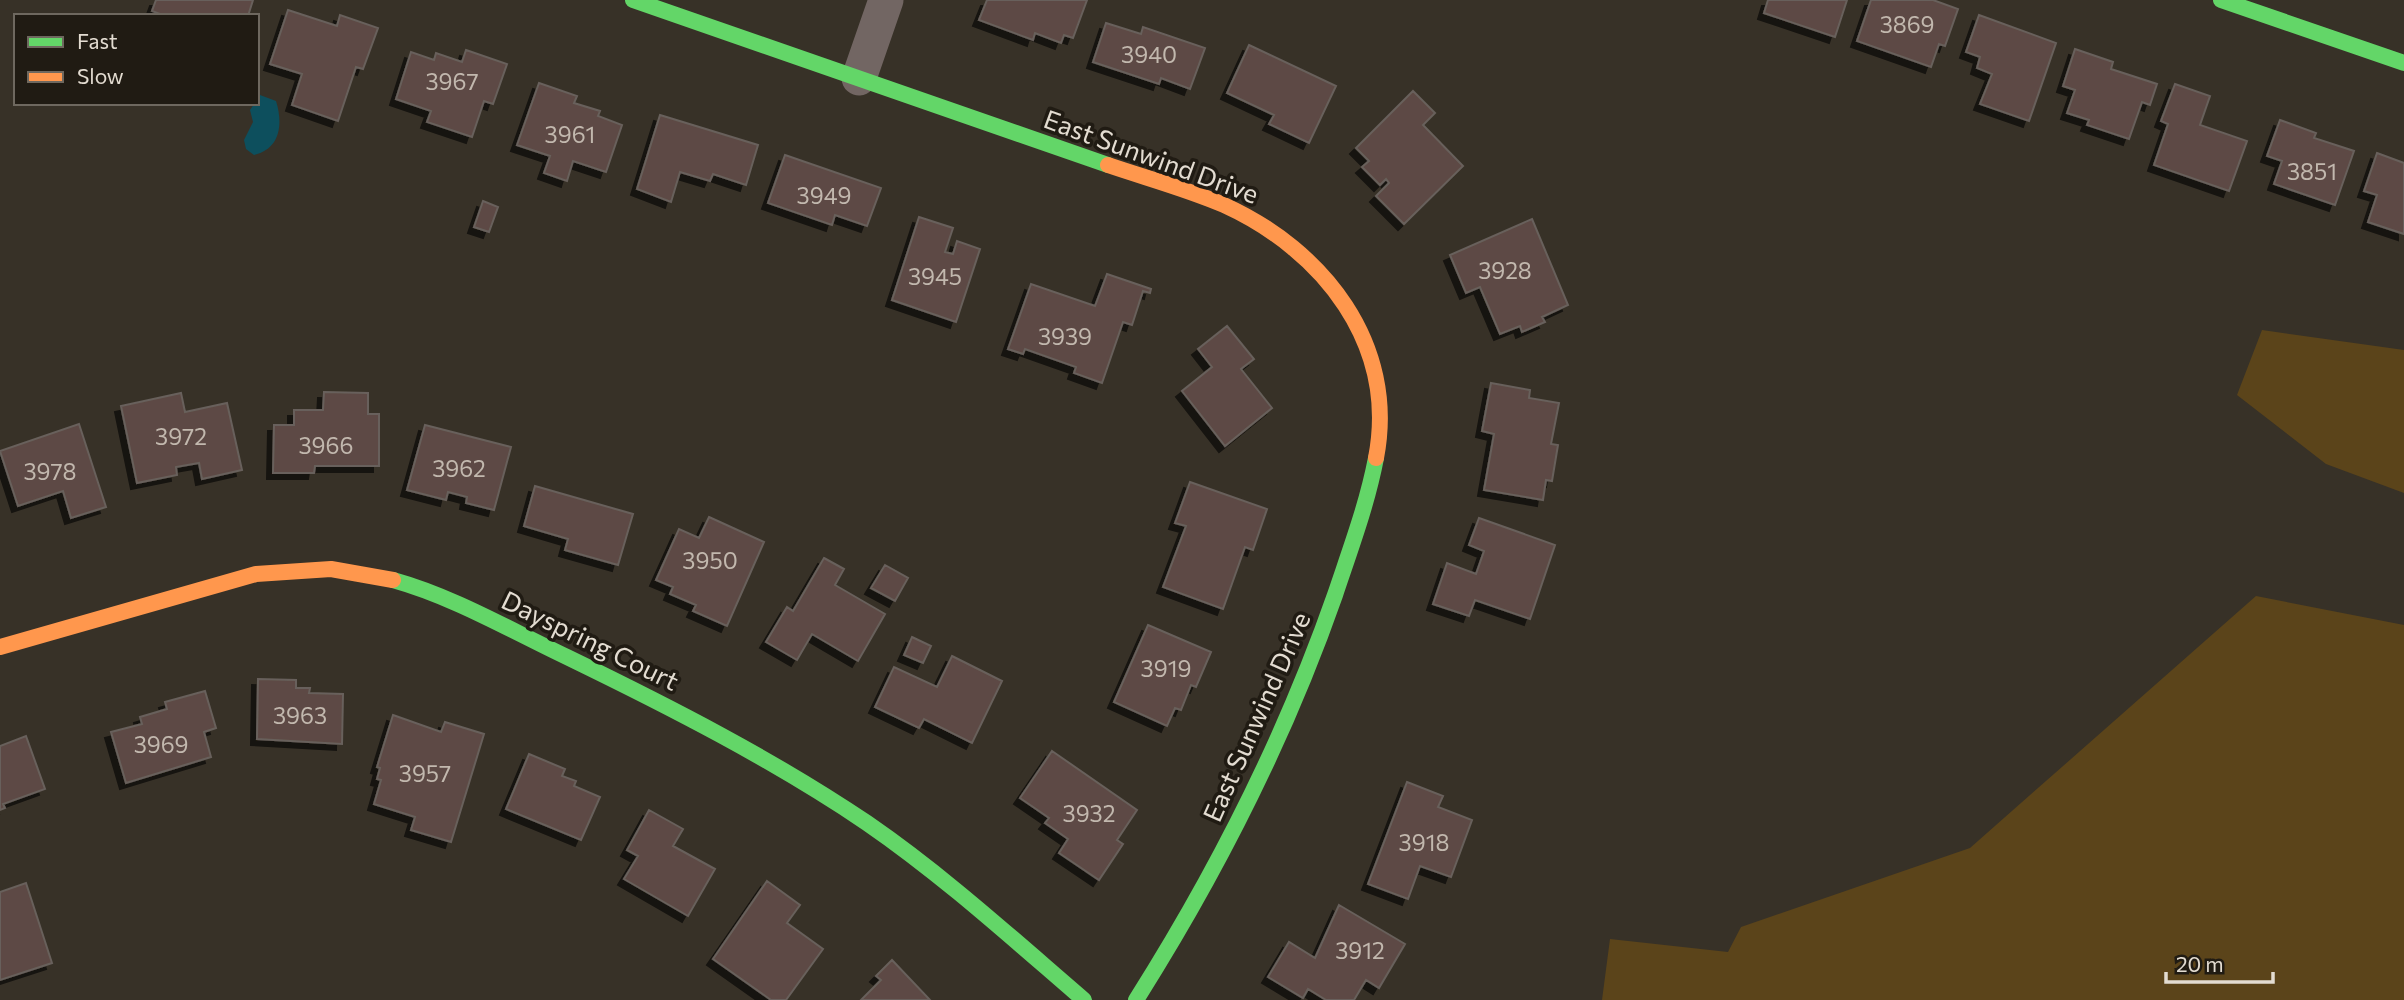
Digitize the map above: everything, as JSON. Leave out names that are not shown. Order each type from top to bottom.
[{"type":"street","name":"East Sunwind Drive","points":[[634,0],[1223,205],[1277,233],[1321,271],[1355,319],[1368,349],[1379,401],[1380,445],[1374,477],[1327,620],[1302,685],[1244,814],[1205,887],[1136,1000]]},
{"type":"street","points":[[859,78],[886,0]]},
{"type":"street","points":[[2221,0],[2404,63]]},
{"type":"street","name":"Dayspring Court","points":[[0,647],[233,578],[274,571],[328,569],[394,580],[430,592],[688,716],[800,780],[930,870],[1084,1000]]},
{"type":"shaded area","points":[[2262,330],[2404,350],[2404,493],[2326,464],[2237,395]]},
{"type":"shaded area","points":[[2256,596],[2404,625],[2404,1000],[1602,1000],[1610,939],[1728,952],[1741,927],[1970,848]]},
{"type":"water","points":[[259,96],[276,101],[279,126],[275,141],[270,147],[254,155],[246,149],[244,140],[253,122],[250,110],[253,105],[259,105]]},
{"type":"building","points":[[156,0],[253,0],[249,14],[160,14],[152,11]]},
{"type":"building","points":[[987,0],[1087,0],[1073,38],[1064,35],[1061,43],[1035,33],[1033,40],[979,20]]},
{"type":"building","points":[[1768,0],[1847,0],[1835,37],[1764,13]]},
{"type":"building","points":[[1871,0],[1933,0],[1958,9],[1945,46],[1939,44],[1931,67],[1857,41]]},
{"type":"building","points":[[288,10],[337,26],[340,15],[378,28],[363,69],[356,67],[338,121],[292,105],[302,74],[270,64]]},
{"type":"building","points":[[1979,15],[2056,43],[2029,121],[1980,104],[1992,74],[1977,68],[1980,57],[1966,52]]},
{"type":"building","points":[[1106,23],[1141,34],[1143,27],[1205,48],[1190,89],[1161,78],[1159,84],[1093,62]]},
{"type":"building","points":[[1249,45],[1336,86],[1309,143],[1269,124],[1274,115],[1227,93]]},
{"type":"building","points":[[2075,49],[2113,62],[2111,69],[2157,84],[2150,105],[2142,102],[2129,139],[2087,125],[2089,120],[2067,113],[2075,90],[2063,86]]},
{"type":"building","points":[[466,50],[507,64],[493,104],[484,101],[472,137],[427,122],[431,111],[396,99],[411,52],[434,60],[436,53],[462,62]]},
{"type":"building","points":[[539,83],[577,96],[574,103],[600,111],[598,116],[622,125],[606,172],[573,161],[567,181],[544,173],[550,156],[517,145]]},
{"type":"building","points":[[2175,84],[2210,96],[2200,125],[2247,141],[2229,191],[2154,165],[2168,124],[2161,121]]},
{"type":"building","points":[[1413,91],[1435,113],[1423,125],[1463,166],[1404,224],[1376,196],[1389,183],[1386,179],[1380,185],[1362,167],[1369,161],[1356,148]]},
{"type":"building","points":[[660,115],[758,145],[746,185],[713,174],[710,181],[680,172],[671,202],[637,189]]},
{"type":"building","points":[[2280,120],[2316,133],[2314,138],[2354,151],[2335,205],[2274,184],[2282,161],[2267,156]]},
{"type":"building","points":[[2377,153],[2404,163],[2404,234],[2368,222],[2377,195],[2364,191]]},
{"type":"building","points":[[785,155],[881,188],[867,226],[835,215],[832,225],[768,203]]},
{"type":"building","points":[[483,201],[498,207],[489,232],[474,227]]},
{"type":"building","points":[[919,217],[953,228],[945,252],[953,254],[957,241],[980,249],[956,322],[892,300]]},
{"type":"building","points":[[1532,219],[1568,305],[1542,317],[1545,322],[1522,332],[1520,326],[1500,334],[1480,287],[1466,293],[1450,255]]},
{"type":"building","points":[[1107,274],[1151,289],[1150,293],[1143,291],[1132,325],[1123,322],[1102,383],[1074,373],[1076,367],[1025,349],[1023,354],[1008,349],[1031,284],[1095,306]]},
{"type":"building","points":[[1227,326],[1254,359],[1241,369],[1272,408],[1225,446],[1182,391],[1212,367],[1198,349]]},
{"type":"building","points":[[1491,383],[1530,390],[1529,398],[1559,403],[1551,444],[1558,445],[1552,481],[1546,480],[1543,500],[1484,490],[1494,434],[1482,431]]},
{"type":"building","points":[[324,392],[368,393],[368,414],[379,414],[379,466],[315,466],[314,473],[273,473],[274,425],[294,425],[294,410],[323,410]]},
{"type":"building","points":[[181,393],[185,412],[227,403],[242,470],[202,479],[199,463],[176,467],[177,475],[137,483],[121,406]]},
{"type":"building","points":[[79,424],[106,507],[71,518],[63,491],[18,506],[0,451]]},
{"type":"building","points":[[425,425],[511,447],[494,510],[466,503],[467,497],[448,492],[446,500],[407,490]]},
{"type":"building","points":[[1190,482],[1267,509],[1253,550],[1245,547],[1223,609],[1163,587],[1186,526],[1175,523]]},
{"type":"building","points":[[535,486],[633,514],[618,565],[565,550],[568,539],[524,526]]},
{"type":"building","points":[[709,517],[764,542],[727,626],[693,611],[696,605],[670,594],[673,587],[656,580],[679,529],[699,538]]},
{"type":"building","points":[[1479,518],[1555,545],[1530,619],[1475,600],[1469,616],[1433,604],[1447,563],[1476,574],[1484,551],[1469,545]]},
{"type":"building","points":[[824,558],[844,569],[835,585],[885,614],[858,661],[812,634],[797,660],[766,642],[787,607],[793,611]]},
{"type":"building","points":[[885,565],[908,578],[895,601],[871,588]]},
{"type":"building","points":[[1148,625],[1211,652],[1196,687],[1191,685],[1181,710],[1175,708],[1167,726],[1114,702]]},
{"type":"building","points":[[912,637],[931,646],[923,663],[904,655]]},
{"type":"building","points":[[952,656],[1002,681],[972,743],[924,719],[919,728],[875,707],[894,667],[937,687]]},
{"type":"building","points":[[258,679],[296,680],[296,688],[310,688],[309,693],[343,694],[342,744],[257,739]]},
{"type":"building","points":[[205,691],[216,728],[204,732],[211,757],[126,783],[111,732],[142,724],[140,717],[167,709],[165,702]]},
{"type":"building","points":[[393,715],[441,732],[445,722],[484,734],[451,842],[411,830],[415,817],[374,804],[381,780],[377,779],[380,768],[377,767]]},
{"type":"building","points":[[26,736],[45,789],[3,804],[5,808],[0,810],[0,746]]},
{"type":"building","points":[[1052,751],[1137,810],[1117,840],[1123,844],[1099,880],[1059,853],[1068,839],[1045,823],[1049,818],[1020,798]]},
{"type":"building","points":[[529,754],[565,769],[562,776],[576,781],[574,786],[600,797],[581,840],[506,809]]},
{"type":"building","points":[[1407,782],[1443,796],[1438,807],[1472,820],[1451,877],[1420,866],[1408,899],[1368,884]]},
{"type":"building","points":[[649,810],[683,829],[673,846],[715,869],[688,916],[624,879],[638,856],[627,850]]},
{"type":"building","points":[[767,881],[800,905],[787,923],[823,949],[786,1000],[771,1000],[713,959]]},
{"type":"building","points":[[26,883],[52,963],[0,980],[0,892]]},
{"type":"building","points":[[1339,905],[1405,944],[1379,988],[1366,980],[1354,1000],[1326,1000],[1308,989],[1303,998],[1268,977],[1289,942],[1315,958]]},
{"type":"building","points":[[892,960],[930,1000],[861,1000],[881,980],[876,976]]},
{"type":"traffic: fast","points":[[633,0],[1108,165]]},
{"type":"traffic: fast","points":[[2221,0],[2404,63]]},
{"type":"traffic: fast","points":[[1136,1000],[1221,853],[1294,701],[1335,595],[1363,510],[1376,458]]},
{"type":"traffic: fast","points":[[393,580],[438,595],[503,625],[682,715],[795,777],[867,823],[923,864],[1084,1000]]},
{"type":"traffic: slow","points":[[1108,165],[1224,205],[1260,224],[1293,247],[1321,275],[1345,306],[1364,340],[1375,377],[1380,416],[1376,458]]},
{"type":"traffic: slow","points":[[0,647],[256,574],[331,569],[393,580]]}]
